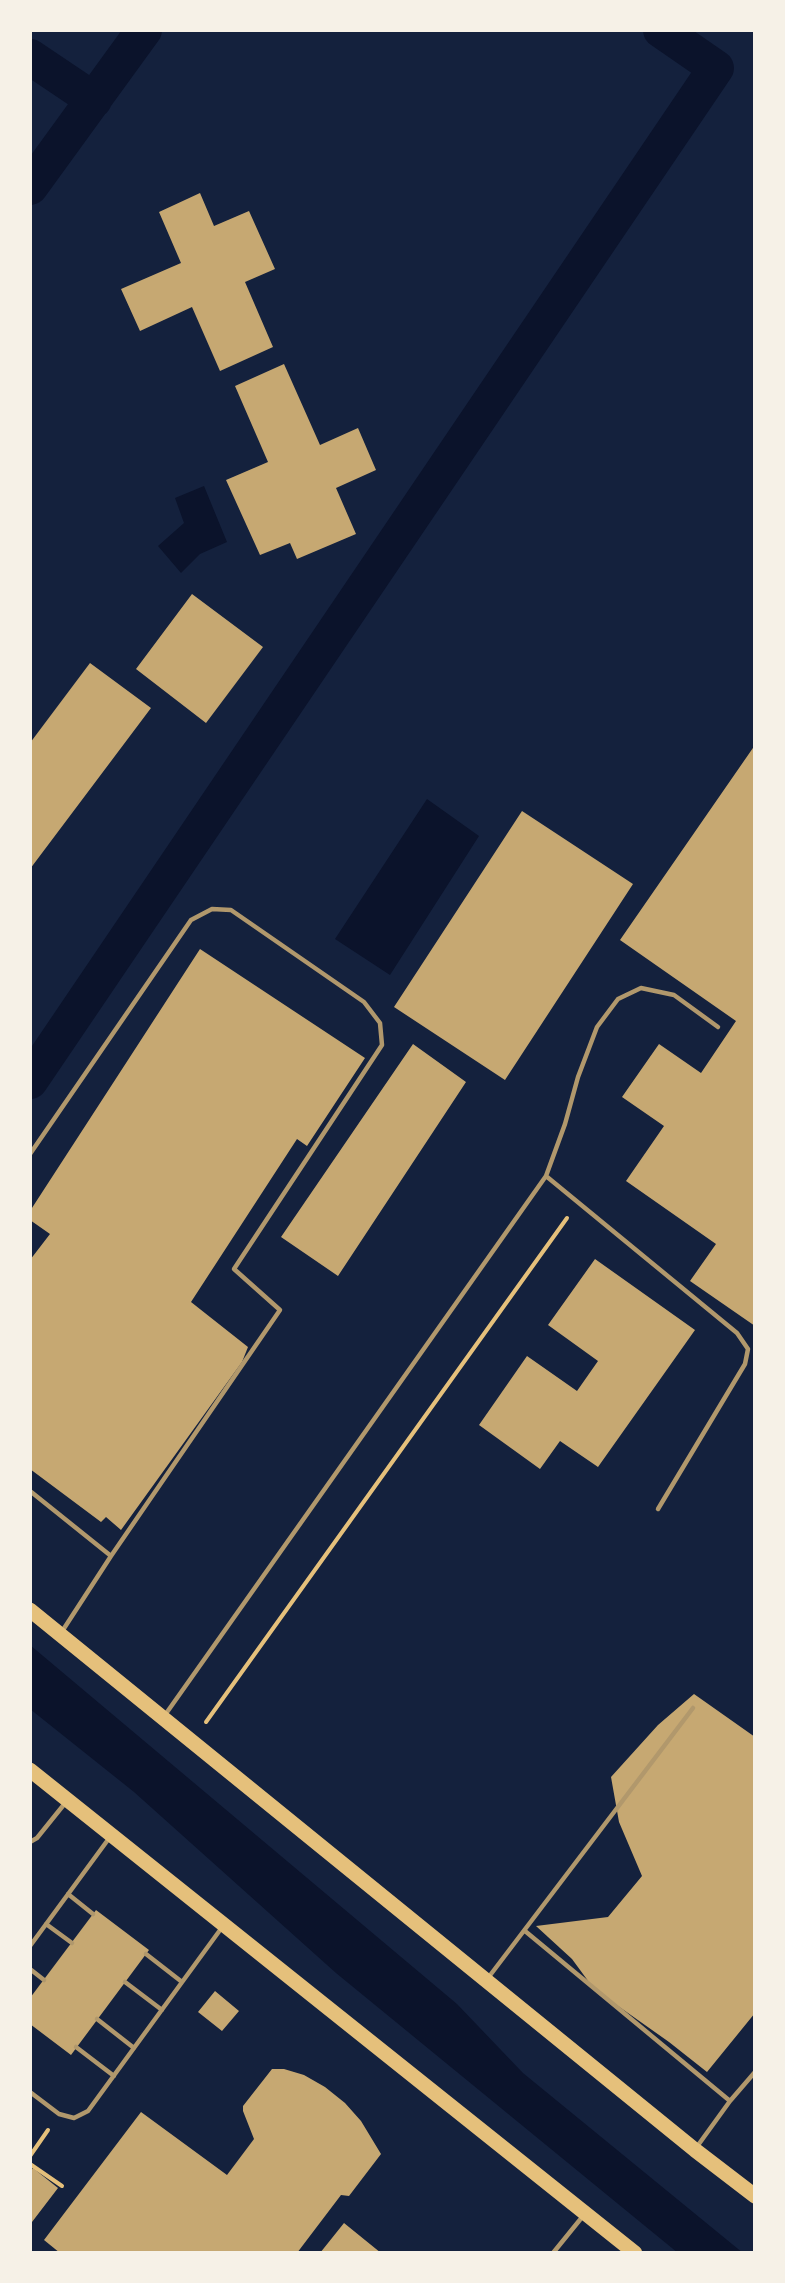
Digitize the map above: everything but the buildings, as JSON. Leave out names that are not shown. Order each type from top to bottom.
[{"type":"main road","points":[[30,1610],[695,2150],[755,2196]]},
{"type":"main road","points":[[30,1770],[635,2253]]},
{"type":"lane","points":[[30,1154],[191,920],[212,909],[231,910],[364,1002],[380,1023],[382,1045],[234,1269],[280,1310],[111,1556],[61,1634]]},
{"type":"lane","points":[[163,1717],[546,1176],[597,1027],[618,999],[641,988],[674,995],[718,1027]]},
{"type":"lane","points":[[546,1176],[737,1333],[748,1349],[745,1364],[658,1509]]},
{"type":"lane","points":[[30,1491],[111,1556]]},
{"type":"lane","points":[[487,1979],[693,1708]]},
{"type":"lane","points":[[30,1842],[37,1838],[68,1800]]},
{"type":"lane","points":[[30,1946],[111,1835]]},
{"type":"lane","points":[[68,1894],[93,1914]]},
{"type":"lane","points":[[46,1924],[72,1943]]},
{"type":"lane","points":[[30,2092],[59,2114],[74,2118],[88,2112],[224,1925]]},
{"type":"lane","points":[[525,1931],[730,2101]]},
{"type":"lane","points":[[146,1954],[182,1982]]},
{"type":"lane","points":[[30,1969],[44,1980]]},
{"type":"lane","points":[[125,1982],[162,2010]]},
{"type":"lane","points":[[97,2019],[134,2048]]},
{"type":"lane","points":[[76,2047],[114,2076]]},
{"type":"lane","points":[[695,2150],[730,2101],[755,2072]]},
{"type":"lane","points":[[553,2253],[585,2213]]},
{"type":"path","points":[[192,1741],[578,1203]]},
{"type":"path","points":[[31,2154],[59,2114]]},
{"type":"path","points":[[30,2164],[62,2186]]},
{"type":"water","points":[[204,486],[227,542],[200,554],[181,573],[158,546],[184,523],[175,498]]},
{"type":"water","points":[[427,799],[479,836],[390,975],[335,939]]},
{"type":"water","points":[[30,1645],[457,2004],[523,2073],[743,2253],[678,2253],[336,1973],[134,1792],[30,1709]]},
{"type":"waterway","points":[[30,187],[144,30]]},
{"type":"waterway","points":[[30,1081],[716,68],[661,30]]},
{"type":"waterway","points":[[30,57],[94,100]]}]
